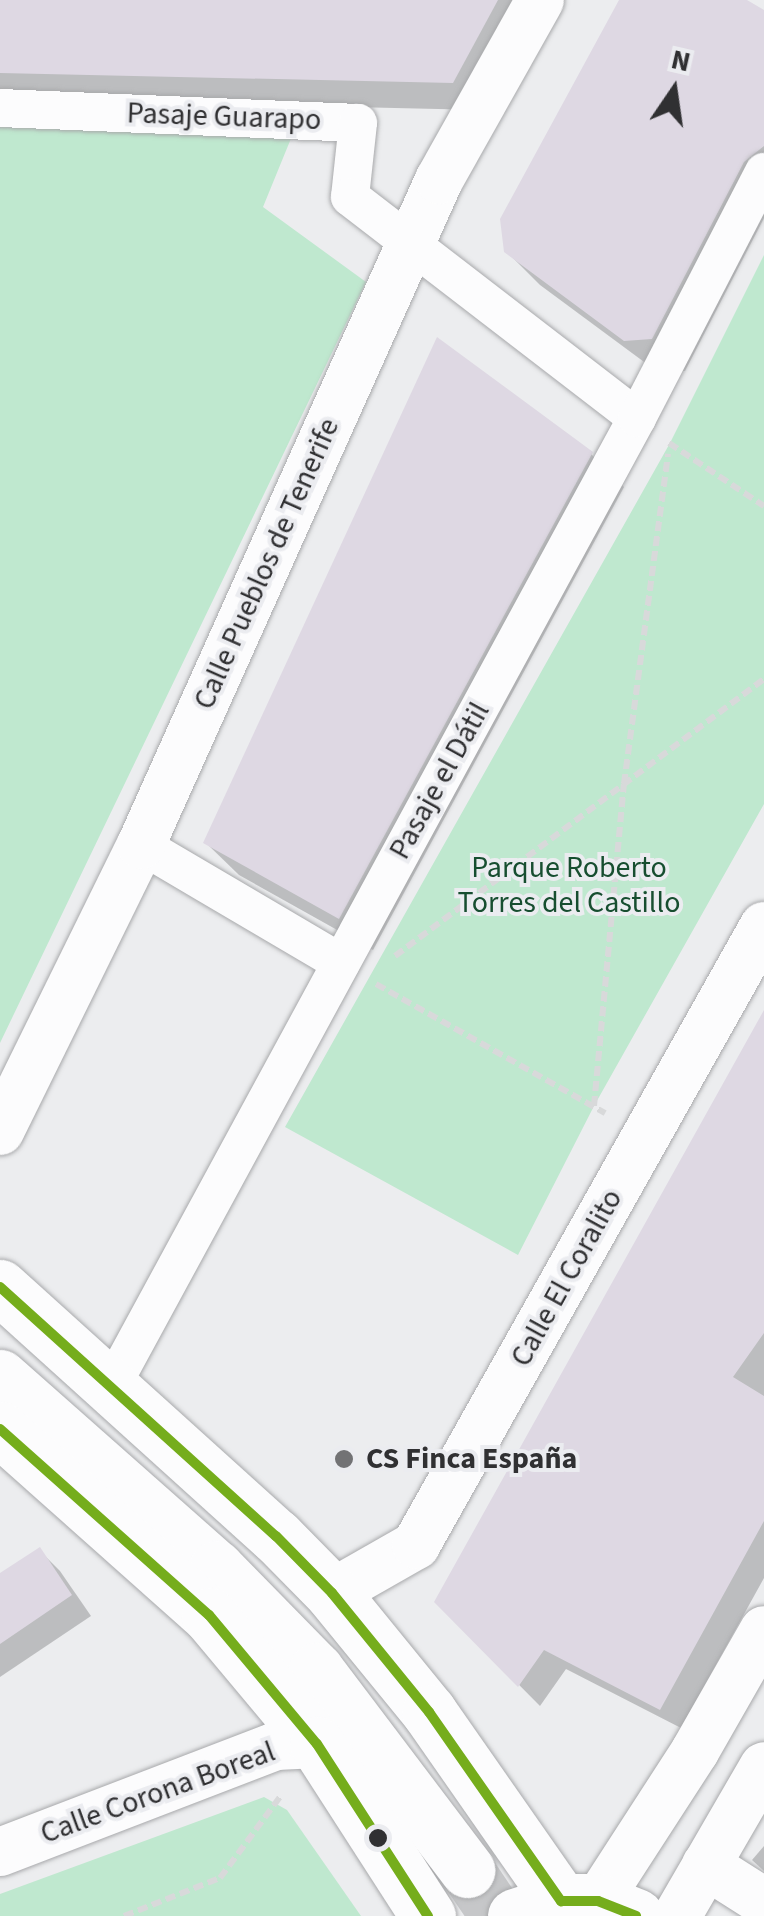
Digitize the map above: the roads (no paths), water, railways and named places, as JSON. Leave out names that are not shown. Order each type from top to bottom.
[{"type":"main road","points":[[0,1286],[332,1592],[429,1712],[578,1909]]},
{"type":"main road","points":[[0,1376],[216,1568],[316,1670],[468,1870]]},
{"type":"main road","points":[[0,1429],[210,1615],[317,1744],[428,1916]]},
{"type":"street","name":"Calle Pueblos de Tenerife","points":[[0,1130],[141,845],[439,180],[540,0]]},
{"type":"street","name":"Pasaje Guarapo","points":[[0,108],[358,123],[350,198],[410,244]]},
{"type":"street","name":"Pasaje el Dátil","points":[[112,1388],[353,971],[764,172]]},
{"type":"street","points":[[410,244],[637,418]]},
{"type":"street","points":[[141,845],[353,971]]},
{"type":"street","name":"Calle El Coralito","points":[[332,1592],[416,1546],[764,926]]},
{"type":"street","points":[[578,1909],[695,1751],[764,1630]]},
{"type":"street","name":"Calle Corona Boreal","points":[[0,1852],[276,1746],[317,1744]]},
{"type":"street","points":[[677,1916],[764,1766]]},
{"type":"street","points":[[706,1865],[764,1902]]},
{"type":"tunnel","points":[[467,1870],[498,1916]]},
{"type":"place","name":"CS Finca España","points":[[344,1459]]},
{"type":"park label","name":"Parque Roberto Torres del Castillo","points":[[569,885]]}]
